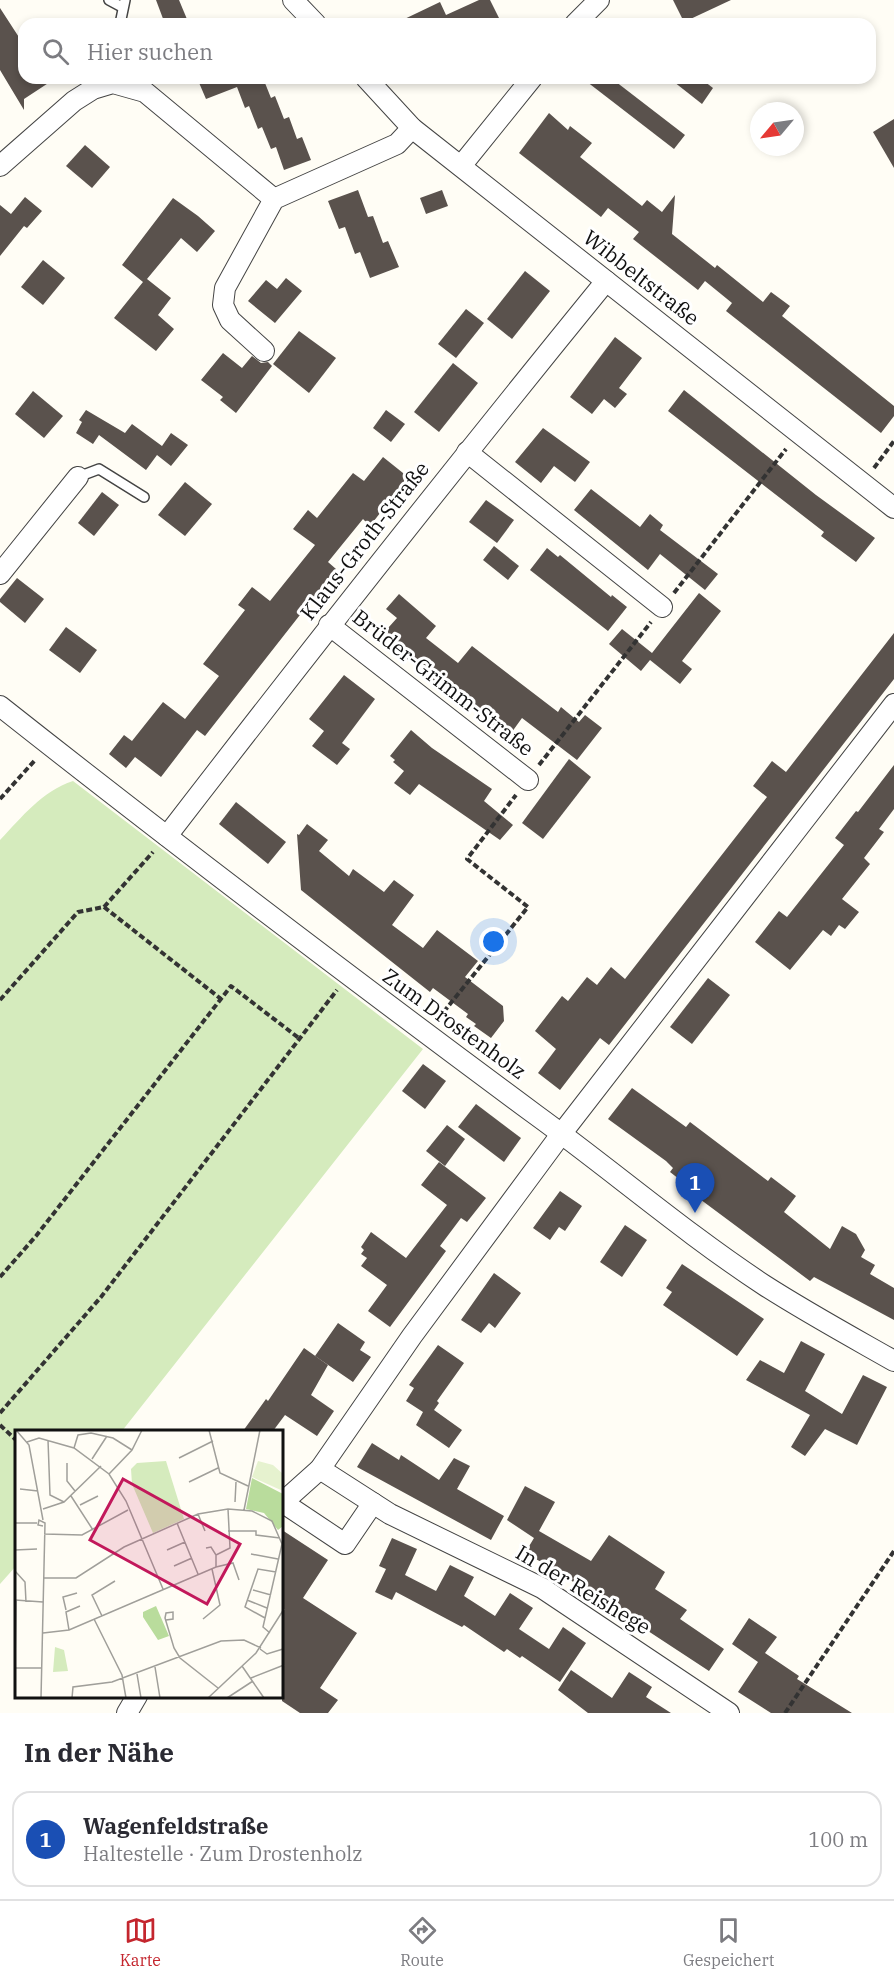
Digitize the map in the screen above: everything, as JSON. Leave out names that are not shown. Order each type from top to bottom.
[{"type":"street","points":[[293,0],[310,18]]},
{"type":"street","points":[[581,18],[599,0]]},
{"type":"street","points":[[0,166],[74,101],[104,84]]},
{"type":"street","points":[[124,84],[145,92],[274,199]]},
{"type":"street","name":"Wibbeltstraße","points":[[372,84],[412,128],[894,508]]},
{"type":"street","points":[[461,166],[527,84]]},
{"type":"street","points":[[264,351],[230,320],[223,305],[225,288],[274,199],[397,144],[412,128]]},
{"type":"street","name":"Klaus-Groth-Straße","points":[[167,836],[329,625],[606,281]]},
{"type":"street","points":[[467,452],[663,607]]},
{"type":"street","points":[[0,574],[78,477]]},
{"type":"street","name":"Brüder-Grimm-Straße","points":[[329,625],[528,780]]},
{"type":"street","points":[[284,1500],[320,1469],[412,1335],[562,1133],[894,704]]},
{"type":"street","name":"Zum Drostenholz","points":[[0,706],[349,976],[562,1133],[702,1240],[763,1284],[820,1320],[894,1361]]},
{"type":"street","name":"In der Reishege","points":[[320,1469],[390,1514],[542,1588],[729,1713]]},
{"type":"street","points":[[284,1503],[345,1544],[373,1503]]},
{"type":"lane","points":[[109,0],[123,4]]},
{"type":"lane","points":[[78,477],[99,469],[144,497]]},
{"type":"path","points":[[426,1034],[528,907],[467,859],[799,433]]},
{"type":"path","points":[[862,483],[894,441]]},
{"type":"path","points":[[0,799],[49,744]]},
{"type":"path","points":[[0,1000],[78,912],[104,907],[167,836]]},
{"type":"path","points":[[104,907],[221,999]]},
{"type":"path","points":[[0,1413],[101,1297],[349,976]]},
{"type":"path","points":[[0,1277],[36,1236],[231,986],[300,1040]]},
{"type":"path","points":[[0,1425],[15,1439]]},
{"type":"path","points":[[785,1713],[894,1551]]},
{"type":"green space","points":[[73,781],[423,1049],[123,1430],[15,1430],[15,1567],[0,1584],[0,840],[42,798]]},
{"type":"building","points":[[156,0],[179,0],[186,18],[163,18]]},
{"type":"building","points":[[479,0],[490,0],[499,18],[407,18],[440,2],[446,15]]},
{"type":"building","points":[[673,0],[731,0],[693,18],[682,18]]},
{"type":"building","points":[[0,8],[18,36],[18,84],[47,84],[24,99],[24,110],[0,70]]},
{"type":"building","points":[[200,84],[265,84],[271,98],[275,96],[284,119],[289,117],[297,139],[302,137],[311,160],[284,170],[276,147],[271,149],[262,127],[258,129],[249,106],[245,108],[237,87],[206,99]]},
{"type":"building","points":[[590,84],[619,84],[685,135],[674,149]]},
{"type":"building","points":[[677,84],[708,84],[713,88],[702,104]]},
{"type":"building","points":[[549,113],[568,130],[570,126],[592,143],[580,157],[642,206],[647,200],[662,212],[675,195],[672,234],[715,268],[717,265],[763,302],[771,292],[790,306],[782,316],[894,406],[894,416],[881,433],[726,311],[732,303],[705,281],[698,290],[633,239],[639,232],[608,208],[601,217],[519,153]]},
{"type":"building","points":[[894,119],[894,168],[873,132]]},
{"type":"building","points":[[85,145],[110,167],[92,188],[66,166]]},
{"type":"building","points":[[358,190],[368,217],[373,216],[383,243],[388,241],[399,267],[370,278],[360,252],[355,254],[345,227],[339,229],[328,201]]},
{"type":"building","points":[[442,190],[448,206],[426,214],[420,198]]},
{"type":"building","points":[[25,197],[42,211],[27,228],[24,226],[0,256],[0,205],[11,214]]},
{"type":"building","points":[[173,198],[215,231],[197,252],[181,238],[147,279],[171,298],[158,315],[174,329],[156,351],[114,318],[143,282],[122,265]]},
{"type":"building","points":[[43,260],[65,278],[43,305],[21,287]]},
{"type":"building","points":[[525,271],[550,291],[512,339],[487,319]]},
{"type":"building","points":[[286,278],[302,291],[275,323],[248,301],[266,280],[277,289]]},
{"type":"building","points":[[466,309],[484,323],[456,358],[438,344]]},
{"type":"building","points":[[299,331],[336,358],[309,393],[273,364]]},
{"type":"building","points":[[615,337],[642,358],[619,388],[627,394],[615,408],[604,399],[592,414],[570,397]]},
{"type":"building","points":[[223,353],[242,368],[252,356],[261,363],[268,362],[272,366],[236,413],[220,400],[223,397],[201,380]]},
{"type":"building","points":[[453,363],[478,383],[439,432],[414,412]]},
{"type":"building","points":[[684,390],[816,495],[875,538],[856,562],[821,536],[824,532],[668,411]]},
{"type":"building","points":[[33,391],[63,416],[44,438],[15,414]]},
{"type":"building","points":[[86,410],[125,433],[132,424],[162,446],[171,433],[188,445],[171,466],[157,455],[146,470],[99,435],[93,444],[76,433],[82,422],[79,420]]},
{"type":"building","points":[[386,410],[405,424],[391,442],[373,428]]},
{"type":"building","points":[[543,428],[590,462],[575,482],[554,466],[541,483],[515,462]]},
{"type":"building","points":[[383,457],[408,477],[370,526],[363,519],[328,562],[336,569],[205,736],[197,730],[161,777],[135,757],[126,768],[109,754],[124,735],[132,741],[163,702],[185,719],[219,676],[203,664],[245,610],[238,605],[252,587],[270,601],[315,545],[293,529],[308,510],[317,518],[353,473],[364,481]]},
{"type":"building","points":[[185,482],[212,504],[185,536],[158,515]]},
{"type":"building","points":[[591,489],[640,527],[650,514],[663,525],[660,530],[718,574],[705,590],[660,554],[648,570],[574,510]]},
{"type":"building","points":[[102,492],[119,505],[94,536],[78,523]]},
{"type":"building","points":[[486,500],[514,520],[497,543],[469,522]]},
{"type":"building","points":[[494,546],[519,566],[508,580],[483,560]]},
{"type":"building","points":[[547,548],[558,557],[560,555],[611,597],[612,595],[627,607],[608,631],[530,570]]},
{"type":"building","points":[[17,578],[44,599],[25,623],[0,602]]},
{"type":"building","points":[[699,593],[721,611],[682,661],[692,669],[680,684],[650,660],[641,671],[609,644],[622,629],[652,653]]},
{"type":"building","points":[[399,594],[436,626],[426,638],[458,663],[472,646],[558,712],[561,707],[579,722],[585,715],[602,728],[577,760],[522,718],[509,736],[457,700],[380,637],[397,618],[386,609]]},
{"type":"building","points":[[66,627],[97,650],[80,673],[49,650]]},
{"type":"building","points":[[894,633],[894,679],[609,1045],[600,1038],[560,1090],[538,1073],[556,1049],[535,1031],[562,996],[568,1001],[587,977],[597,985],[611,967],[625,979],[767,797],[753,786],[772,761],[786,772]]},
{"type":"building","points":[[344,675],[375,699],[342,743],[350,749],[337,765],[312,746],[324,731],[309,719]]},
{"type":"building","points":[[411,730],[432,748],[492,789],[484,801],[513,825],[500,840],[419,784],[410,795],[394,783],[404,771],[393,762],[395,760],[390,756]]},
{"type":"building","points":[[569,759],[591,777],[543,839],[522,823]]},
{"type":"building","points":[[894,765],[894,809],[879,829],[884,832],[864,858],[870,864],[842,899],[859,912],[845,929],[839,925],[831,936],[823,930],[790,970],[755,942],[779,911],[787,917],[844,845],[835,838]]},
{"type":"building","points":[[236,802],[286,842],[268,864],[219,824]]},
{"type":"building","points":[[307,824],[328,840],[319,851],[349,876],[353,869],[384,892],[394,880],[414,895],[392,925],[423,948],[437,930],[478,961],[465,977],[503,1006],[504,1021],[491,1038],[474,1026],[476,1024],[466,1017],[468,1014],[433,988],[430,992],[301,890],[297,834],[299,835]]},
{"type":"building","points":[[708,978],[730,995],[692,1044],[670,1027]]},
{"type":"building","points":[[423,1064],[446,1081],[425,1109],[402,1091]]},
{"type":"building","points":[[632,1088],[686,1127],[690,1122],[768,1181],[771,1177],[796,1196],[784,1212],[830,1249],[842,1226],[856,1234],[865,1250],[861,1257],[875,1265],[870,1274],[894,1288],[894,1320],[814,1277],[810,1281],[677,1182],[679,1179],[670,1172],[673,1168],[666,1161],[608,1119]]},
{"type":"building","points":[[476,1104],[521,1138],[504,1162],[458,1127]]},
{"type":"building","points":[[447,1125],[465,1139],[445,1166],[426,1151]]},
{"type":"building","points":[[439,1162],[486,1198],[467,1222],[461,1218],[440,1246],[446,1251],[390,1327],[368,1311],[387,1285],[361,1266],[367,1258],[361,1254],[364,1250],[361,1247],[371,1232],[406,1258],[447,1205],[421,1185]]},
{"type":"building","points":[[560,1191],[582,1206],[565,1231],[559,1227],[550,1240],[533,1228]]},
{"type":"building","points":[[625,1225],[647,1240],[622,1277],[600,1262]]},
{"type":"building","points":[[682,1264],[764,1319],[737,1356],[663,1305],[672,1292],[666,1288]]},
{"type":"building","points":[[494,1273],[521,1293],[495,1328],[489,1323],[481,1333],[461,1320]]},
{"type":"building","points":[[338,1323],[365,1342],[360,1350],[371,1357],[353,1382],[315,1356]]},
{"type":"building","points":[[801,1341],[825,1354],[805,1391],[842,1414],[863,1375],[887,1387],[857,1445],[825,1429],[805,1456],[791,1447],[810,1415],[746,1380],[760,1360],[784,1373]]},
{"type":"building","points":[[438,1345],[464,1363],[437,1401],[439,1403],[434,1410],[462,1430],[449,1448],[416,1425],[423,1412],[406,1401],[414,1388],[409,1385]]},
{"type":"building","points":[[304,1348],[328,1365],[311,1395],[334,1411],[317,1436],[285,1415],[274,1430],[244,1430],[266,1399],[268,1401]]},
{"type":"building","points":[[372,1443],[399,1460],[401,1455],[439,1480],[454,1458],[470,1466],[457,1489],[504,1516],[491,1540],[357,1467]]},
{"type":"building","points":[[525,1486],[555,1502],[539,1531],[591,1561],[609,1535],[665,1572],[655,1589],[687,1610],[680,1619],[724,1649],[709,1671],[552,1568],[525,1553],[534,1538],[507,1520]]},
{"type":"building","points":[[284,1531],[328,1560],[303,1598],[357,1633],[320,1688],[338,1700],[328,1713],[300,1713],[282,1701],[284,1698]]},
{"type":"building","points":[[392,1538],[417,1549],[405,1575],[436,1591],[450,1565],[474,1577],[464,1596],[495,1616],[510,1593],[533,1608],[519,1629],[549,1649],[563,1627],[586,1643],[560,1682],[522,1656],[520,1658],[507,1649],[504,1652],[464,1625],[462,1627],[396,1592],[392,1600],[375,1592],[386,1569],[379,1566]]},
{"type":"building","points":[[749,1618],[777,1637],[765,1653],[799,1676],[797,1679],[852,1713],[771,1713],[738,1692],[758,1662],[732,1644]]},
{"type":"building","points":[[571,1670],[612,1698],[629,1672],[652,1687],[646,1697],[671,1713],[588,1713],[558,1690]]},
{"type":"place","name":"Wagenfeldstraße","points":[[695,1213]]}]
